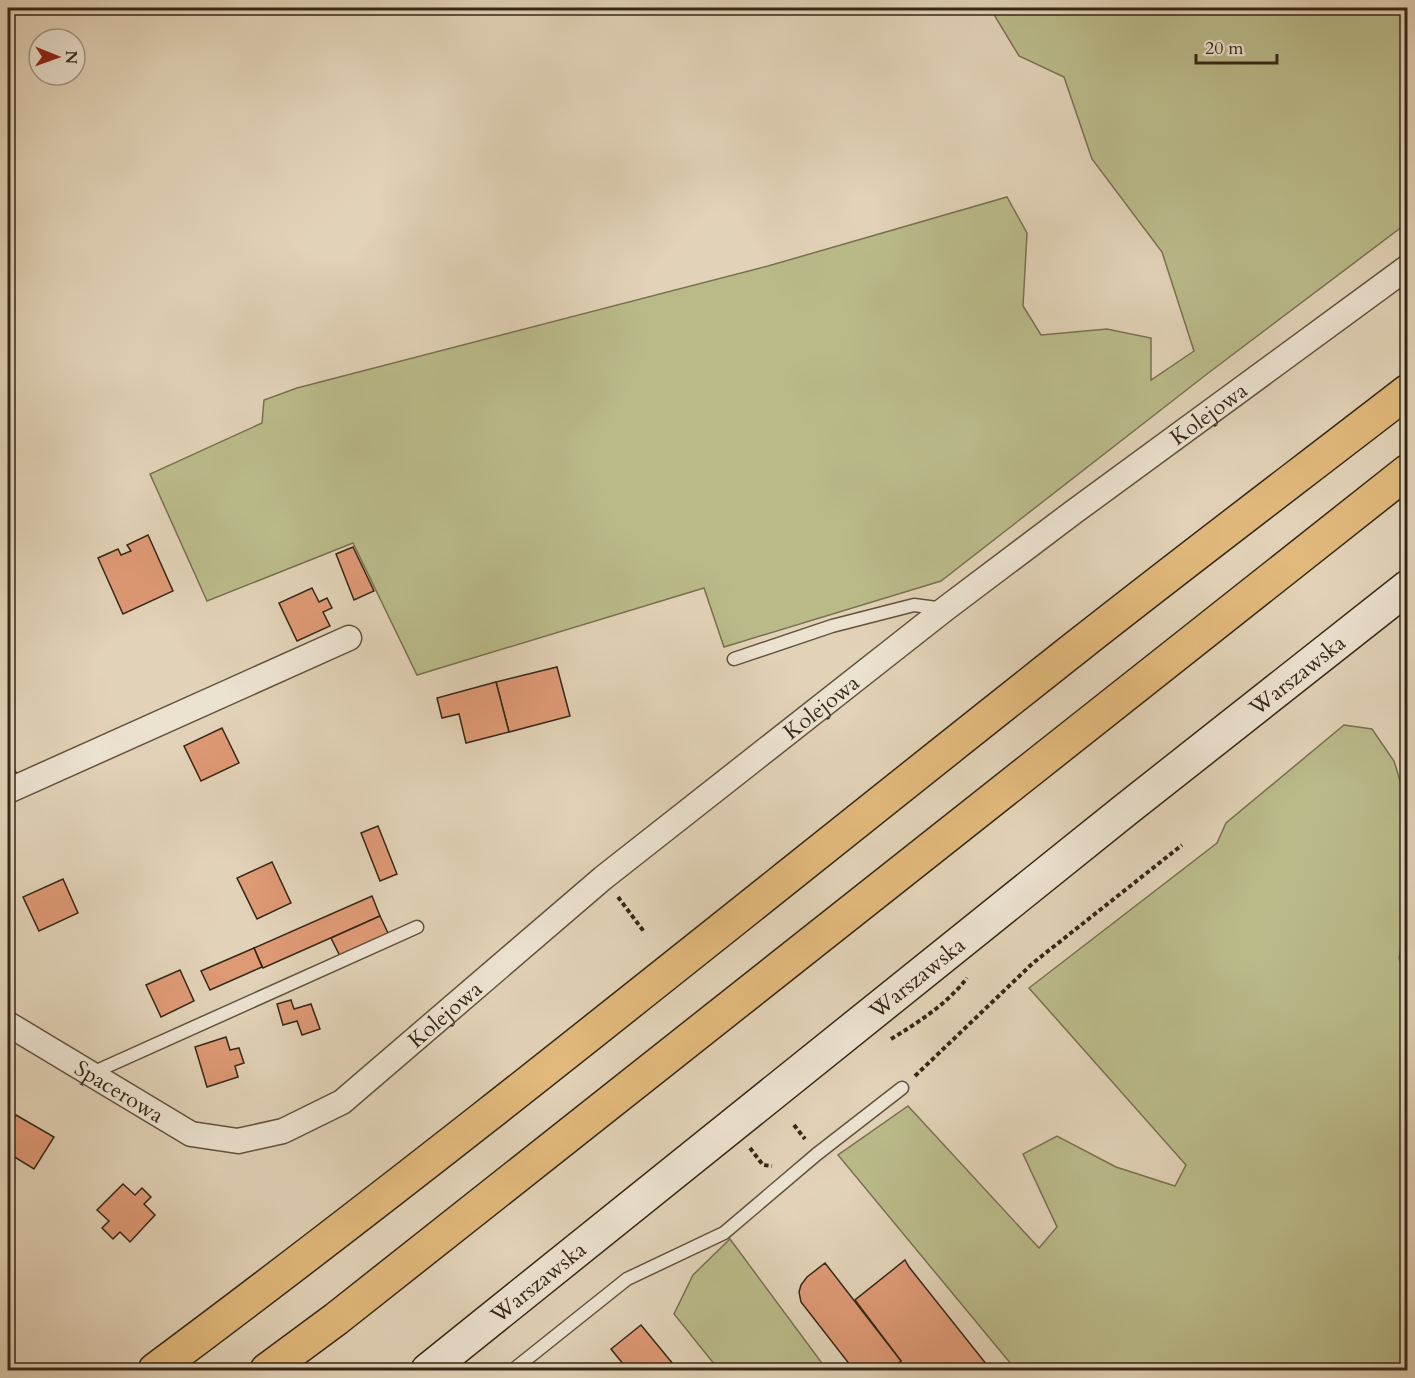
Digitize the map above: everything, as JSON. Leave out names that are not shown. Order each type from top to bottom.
[{"type":"highway","points":[[155,1371],[299,1262],[735,920],[1080,645],[1407,391]]},
{"type":"highway","points":[[267,1371],[364,1297],[1407,471]]},
{"type":"street","name":"Kolejowa","points":[[238,1141],[283,1131],[342,1102],[603,878],[945,609],[1407,267]]},
{"type":"street","name":"Warszawska","points":[[435,1368],[1115,819],[1407,587]]},
{"type":"street","points":[[8,791],[349,638]]},
{"type":"street","name":"Spacerowa","points":[[8,1024],[191,1134],[238,1141]]},
{"type":"lane","points":[[734,659],[832,626],[914,605],[945,609]]},
{"type":"lane","points":[[89,1074],[417,927]]},
{"type":"lane","points":[[513,1371],[627,1279],[724,1233],[801,1167],[902,1088]]},
{"type":"path","points":[[902,1088],[1033,963],[1182,845]]},
{"type":"path","points":[[603,878],[645,933]]},
{"type":"path","points":[[747,1144],[763,1165],[801,1167]]},
{"type":"green space","points":[[990,8],[1407,8],[1407,223],[1207,374],[941,581],[724,647],[704,588],[417,675],[353,543],[207,601],[150,474],[262,423],[264,400],[297,388],[768,266],[1007,197],[1027,233],[1023,306],[1041,335],[1107,329],[1151,338],[1151,380],[1194,351],[1162,252],[1092,159],[1064,77],[1019,56]]},
{"type":"green space","points":[[1344,725],[1372,729],[1394,761],[1407,804],[1407,918],[1399,958],[1408,985],[1407,1370],[1016,1370],[838,1155],[908,1106],[1039,1248],[1057,1227],[1023,1154],[1057,1136],[1116,1167],[1175,1186],[1186,1165],[1029,988],[1217,843],[1226,823]]},
{"type":"green space","points":[[730,1239],[827,1370],[719,1370],[674,1314],[693,1275]]},
{"type":"building","points":[[148,535],[173,591],[123,614],[98,558],[118,549],[121,555],[131,551],[127,545]]},
{"type":"building","points":[[353,547],[374,591],[354,600],[336,554]]},
{"type":"building","points":[[312,588],[319,602],[327,598],[332,608],[323,612],[330,626],[297,641],[279,603]]},
{"type":"building","points":[[557,667],[570,716],[509,732],[496,682]]},
{"type":"building","points":[[496,682],[509,732],[466,743],[459,714],[442,718],[437,698]]},
{"type":"building","points":[[222,728],[239,763],[201,781],[184,746]]},
{"type":"building","points":[[8,758],[18,776],[8,782]]},
{"type":"building","points":[[378,826],[397,874],[380,881],[361,833]]},
{"type":"building","points":[[272,862],[291,903],[257,919],[237,878]]},
{"type":"building","points":[[63,879],[78,913],[39,931],[23,897]]},
{"type":"building","points":[[372,896],[380,916],[263,968],[254,948]]},
{"type":"building","points":[[380,916],[389,935],[340,956],[331,938]]},
{"type":"building","points":[[254,948],[262,967],[210,990],[201,971]]},
{"type":"building","points":[[180,970],[194,1001],[161,1017],[146,985]]},
{"type":"building","points":[[291,1000],[294,1009],[311,1004],[320,1029],[302,1035],[297,1021],[283,1025],[277,1004]]},
{"type":"building","points":[[226,1037],[230,1050],[239,1048],[244,1063],[235,1066],[238,1077],[207,1087],[195,1047]]},
{"type":"building","points":[[16,1115],[54,1137],[34,1169],[8,1153],[8,1129]]},
{"type":"building","points":[[123,1184],[135,1195],[142,1188],[151,1197],[144,1204],[155,1215],[130,1242],[120,1232],[113,1239],[102,1228],[109,1221],[97,1210]]},
{"type":"building","points":[[905,1260],[991,1370],[890,1370],[901,1361],[855,1300]]},
{"type":"building","points":[[825,1263],[901,1361],[890,1370],[854,1370],[801,1302],[799,1292],[801,1285],[807,1277]]},
{"type":"building","points":[[641,1325],[678,1370],[628,1370],[611,1349]]}]
